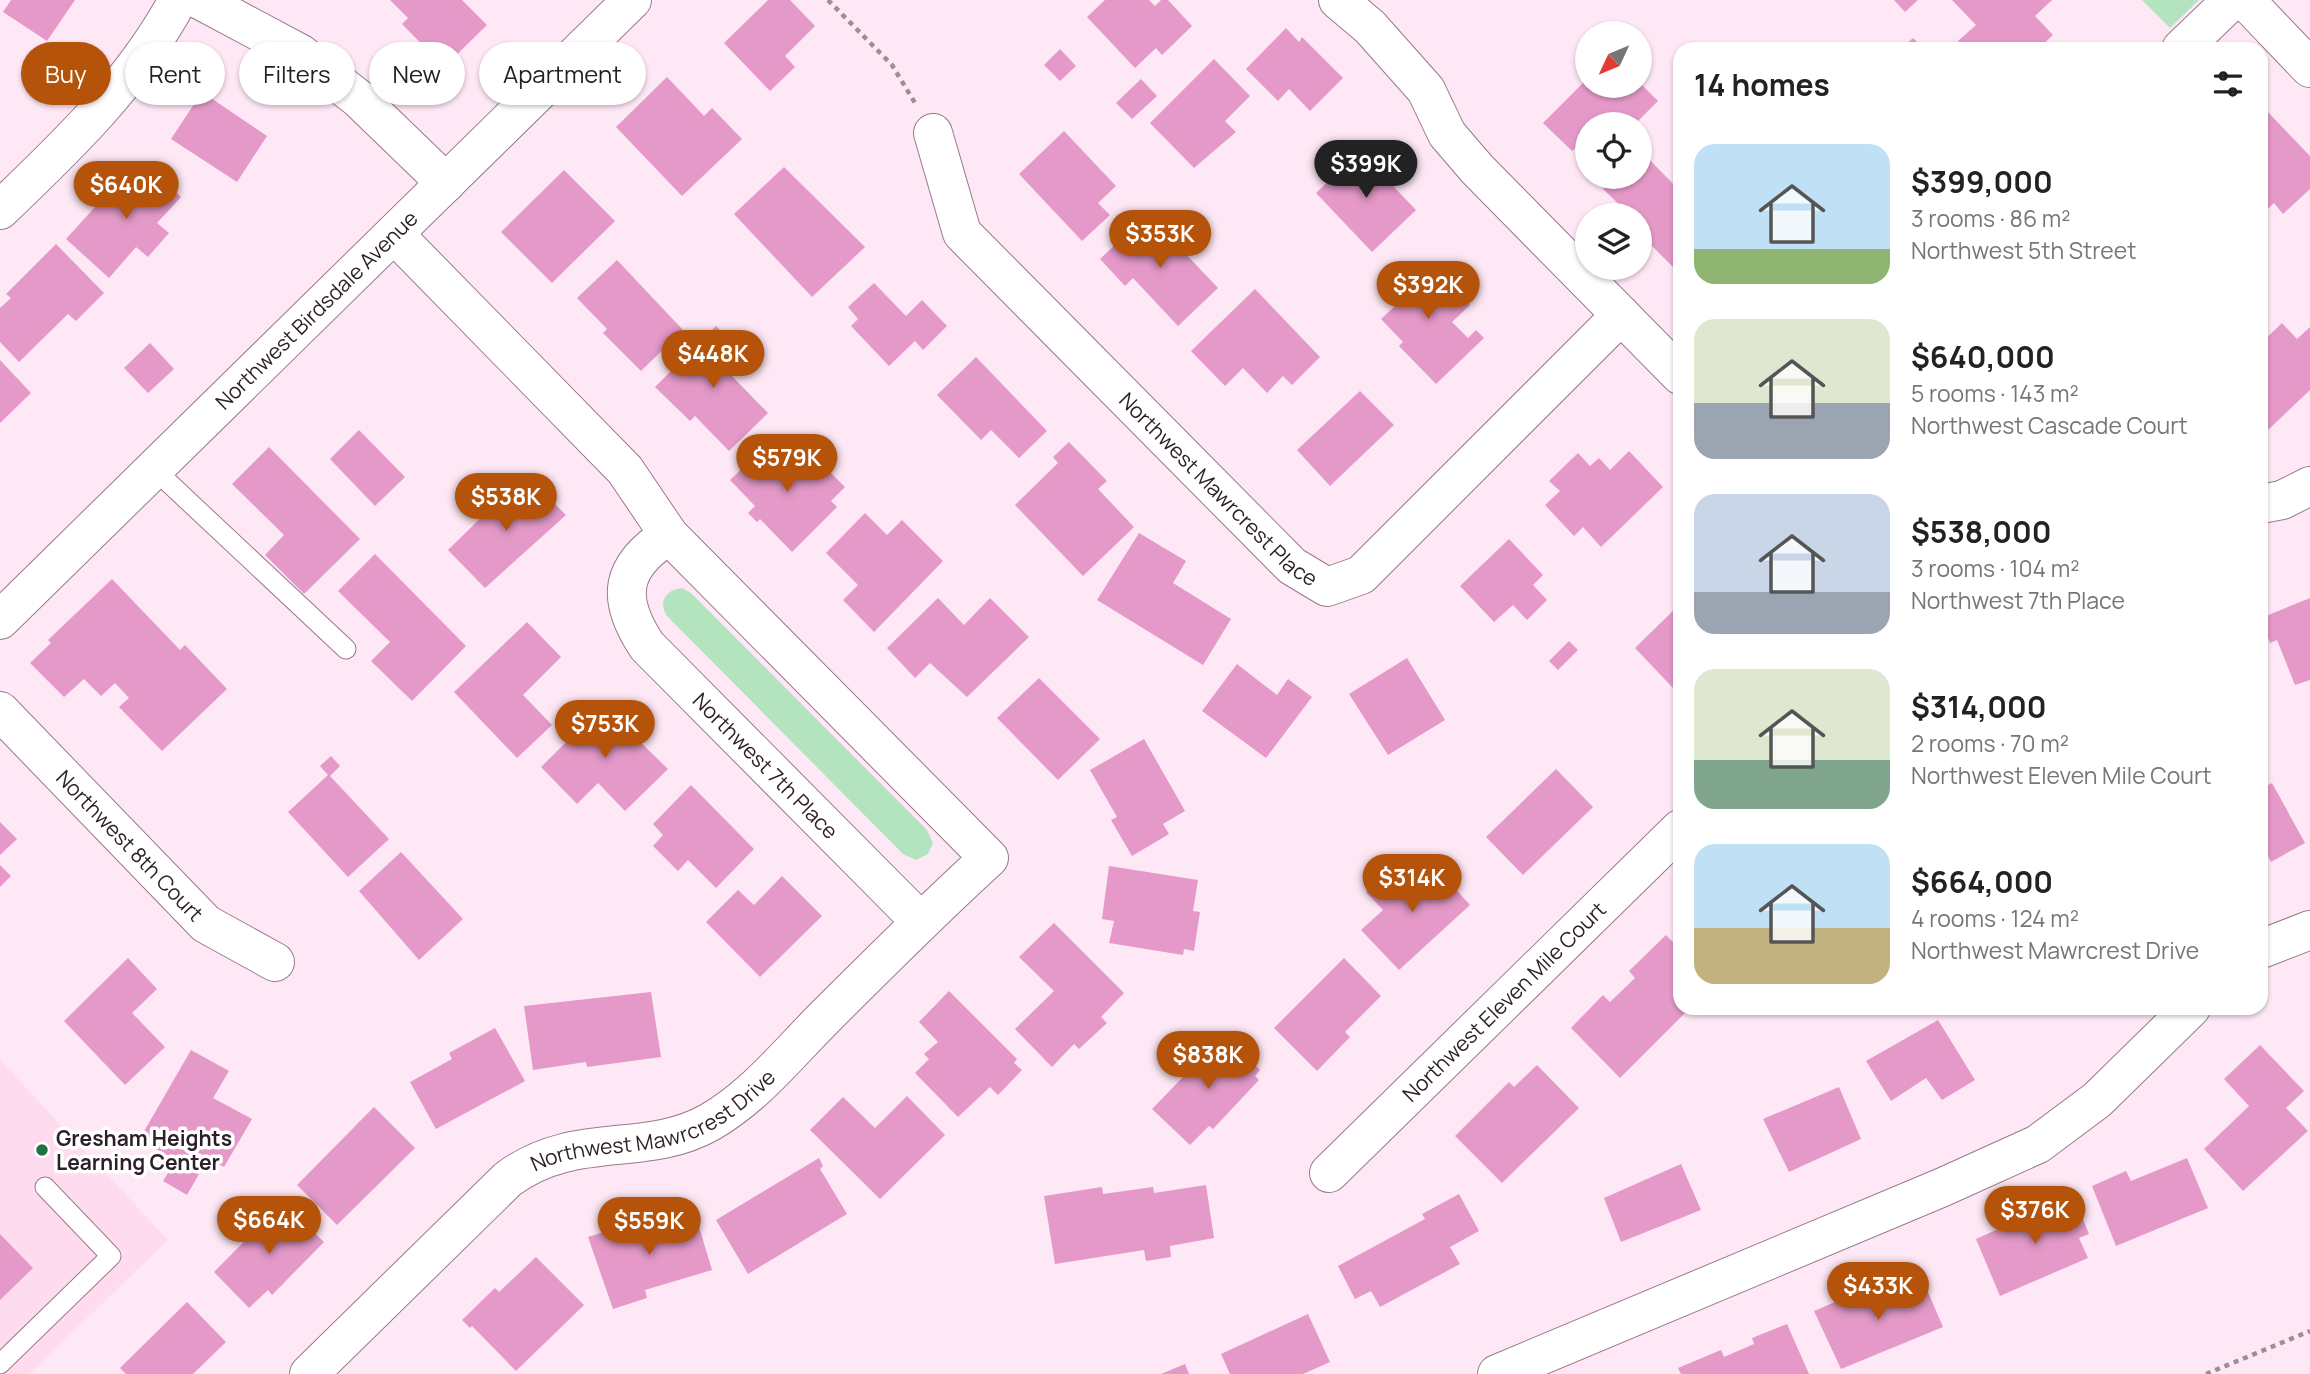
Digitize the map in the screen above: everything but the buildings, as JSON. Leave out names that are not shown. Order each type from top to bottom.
[{"type":"street","points":[[0,210],[111,98],[157,40],[178,0]]},
{"type":"street","points":[[200,0],[301,54],[359,99],[446,184]]},
{"type":"street","name":"Northwest Birdsdale Avenue","points":[[0,620],[632,0]]},
{"type":"street","points":[[1338,0],[1370,27],[1426,90],[1447,134],[1477,169],[1673,368]]},
{"type":"street","points":[[2188,42],[2232,0]]},
{"type":"street","points":[[2245,0],[2310,68]]},
{"type":"street","name":"Northwest Mawrcrest Place","points":[[933,133],[962,233],[1292,566],[1327,587],[1360,575],[1621,315]]},
{"type":"street","points":[[394,234],[625,470],[669,535]]},
{"type":"street","points":[[2268,503],[2282,500],[2310,486]]},
{"type":"street","name":"Northwest Mawrcrest Drive","points":[[309,1374],[508,1179],[526,1166],[577,1148],[683,1136],[740,1104],[920,921],[989,858],[669,535]]},
{"type":"street","name":"Northwest 7th Place","points":[[669,535],[644,551],[625,585],[631,622],[636,630],[647,646],[920,921]]},
{"type":"street","name":"Northwest 8th Court","points":[[0,711],[206,924],[275,962]]},
{"type":"street","name":"Northwest Eleven Mile Court","points":[[1329,1174],[1673,836]]},
{"type":"street","points":[[2268,946],[2310,930]]},
{"type":"street","points":[[1497,1374],[1943,1187],[2038,1144],[2097,1100],[2184,1015]]},
{"type":"lane","points":[[154,469],[346,649]]},
{"type":"lane","points":[[0,1364],[111,1256],[45,1188]]},
{"type":"path","points":[[828,0],[892,65],[933,133]]},
{"type":"path","points":[[2206,1374],[2310,1331]]},
{"type":"shaded area","name":"Gresham Heights Learning Center","points":[[0,1060],[168,1240],[29,1374],[0,1374]]},
{"type":"green space","points":[[2142,0],[2199,0],[2170,28]]},
{"type":"green space","points":[[682,588],[691,593],[927,830],[933,843],[928,854],[916,860],[903,854],[667,616],[663,602],[667,594]]},
{"type":"place","name":"Gresham Heights Learning Center","points":[[42,1150]]}]
